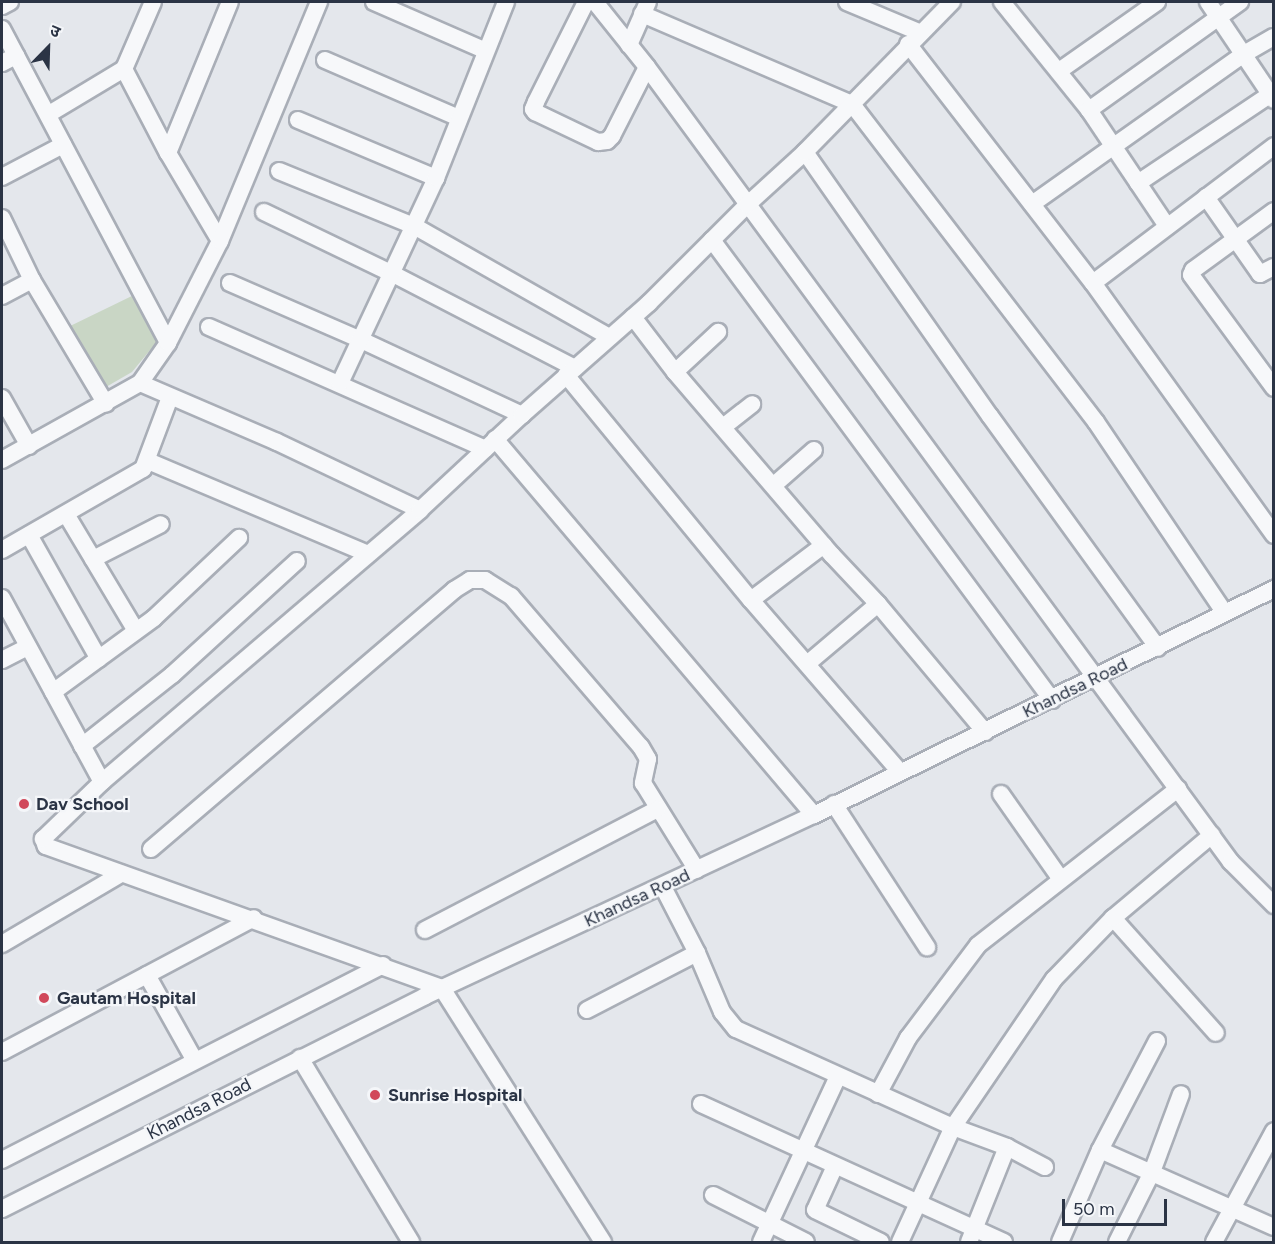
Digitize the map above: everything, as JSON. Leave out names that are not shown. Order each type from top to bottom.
[{"type":"street","points":[[2,6],[10,2]]},
{"type":"street","points":[[49,114],[124,69],[153,2]]},
{"type":"street","points":[[168,153],[230,2]]},
{"type":"street","points":[[2,460],[140,383],[168,343],[220,241],[319,2]]},
{"type":"street","points":[[374,2],[484,50]]},
{"type":"street","points":[[340,383],[436,178],[484,50],[506,2]]},
{"type":"street","points":[[847,2],[921,33]]},
{"type":"street","points":[[603,1242],[442,988],[254,918],[122,874],[44,843],[45,836],[102,782],[420,510],[522,414],[633,317],[747,205],[805,152],[908,44],[952,2]]},
{"type":"street","points":[[1002,2],[1089,110],[1167,226]]},
{"type":"street","points":[[1059,71],[1157,2]]},
{"type":"street","points":[[1138,183],[1272,96],[1208,2]]},
{"type":"street","points":[[1089,110],[1240,2]]},
{"type":"street","points":[[647,67],[612,136],[607,141],[598,142],[535,112],[536,102],[596,3],[647,67],[1231,862],[1274,905]]},
{"type":"street","points":[[629,45],[645,8],[852,104],[1096,422],[1225,613]]},
{"type":"street","points":[[2,28],[9,59],[49,114],[63,145],[168,343]]},
{"type":"street","points":[[1032,204],[1244,54],[1274,37]]},
{"type":"street","points":[[908,44],[1094,283],[1274,535]]},
{"type":"street","points":[[326,60],[459,118]]},
{"type":"street","points":[[124,69],[168,153],[220,241]]},
{"type":"street","points":[[298,120],[436,178]]},
{"type":"street","points":[[2,177],[63,145]]},
{"type":"street","points":[[1094,283],[1274,146]]},
{"type":"street","points":[[805,152],[990,416],[1158,648]]},
{"type":"street","points":[[279,171],[414,226],[609,337]]},
{"type":"street","points":[[1206,197],[1260,274],[1274,267]]},
{"type":"street","points":[[1274,211],[1192,270],[1191,275],[1274,388]]},
{"type":"street","points":[[264,212],[393,274],[570,371],[751,600],[899,771]]},
{"type":"street","points":[[2,218],[32,280],[106,404]]},
{"type":"street","points":[[712,240],[1052,700]]},
{"type":"street","points":[[2,296],[32,280]]},
{"type":"street","points":[[230,283],[522,414]]},
{"type":"street","points":[[633,317],[675,372],[878,604],[985,732]]},
{"type":"street","points":[[209,327],[490,444],[814,815]]},
{"type":"street","points":[[675,372],[718,332]]},
{"type":"street","points":[[140,383],[277,442],[420,510]]},
{"type":"street","points":[[2,550],[143,469],[148,461],[170,397]]},
{"type":"street","points":[[2,398],[29,446]]},
{"type":"street","points":[[723,427],[752,404]]},
{"type":"street","points":[[774,484],[814,450]]},
{"type":"street","points":[[148,461],[368,554]]},
{"type":"street","points":[[66,514],[136,631]]},
{"type":"street","points":[[93,559],[161,524]]},
{"type":"street","points":[[29,535],[99,659]]},
{"type":"street","points":[[53,692],[154,618],[239,538]]},
{"type":"street","points":[[751,600],[824,545]]},
{"type":"street","points":[[82,746],[172,675],[297,561]]},
{"type":"street","points":[[151,849],[454,590],[470,580],[485,580],[511,596],[633,736],[648,759],[643,783],[657,809],[698,870]]},
{"type":"street","name":"Khandsa Road","points":[[2,1209],[442,988],[814,815],[899,771],[1052,700],[1274,589]]},
{"type":"street","points":[[2,598],[102,782]]},
{"type":"street","points":[[807,664],[878,604]]},
{"type":"street","points":[[2,660],[28,647]]},
{"type":"street","points":[[878,1094],[908,1038],[978,945],[1060,878],[1178,789]]},
{"type":"street","points":[[1001,794],[1060,878]]},
{"type":"street","points":[[834,804],[927,947]]},
{"type":"street","points":[[425,930],[657,809]]},
{"type":"street","points":[[900,1242],[920,1204],[952,1127],[1053,979],[1113,918],[1212,835]]},
{"type":"street","points":[[2,944],[122,874]]},
{"type":"street","points":[[663,887],[697,953],[722,1012],[736,1029],[952,1127],[1007,1147],[1045,1167]]},
{"type":"street","points":[[2,1052],[254,918]]},
{"type":"street","points":[[1113,918],[1216,1033]]},
{"type":"street","points":[[587,1011],[697,953]]},
{"type":"street","points":[[2,1160],[383,965]]},
{"type":"street","points":[[147,975],[195,1061]]},
{"type":"street","points":[[1060,1242],[1100,1150],[1157,1041]]},
{"type":"street","points":[[300,1058],[411,1242]]},
{"type":"street","points":[[761,1242],[838,1076]]},
{"type":"street","points":[[1117,1242],[1152,1172],[1181,1094]]},
{"type":"street","points":[[702,1104],[920,1204],[972,1235],[1004,1242]]},
{"type":"street","points":[[1214,1242],[1274,1131]]},
{"type":"street","points":[[972,1235],[1007,1147]]},
{"type":"street","points":[[1100,1150],[1274,1227]]},
{"type":"street","points":[[835,1166],[815,1210],[881,1242]]},
{"type":"street","points":[[713,1195],[806,1242]]},
{"type":"green space","points":[[136,294],[160,338],[132,372],[99,391],[66,328]]},
{"type":"place","name":"Dav School","points":[[24,804]]},
{"type":"place","name":"Gautam Hospital","points":[[44,998]]},
{"type":"place","name":"Sunrise Hospital","points":[[375,1095]]}]
